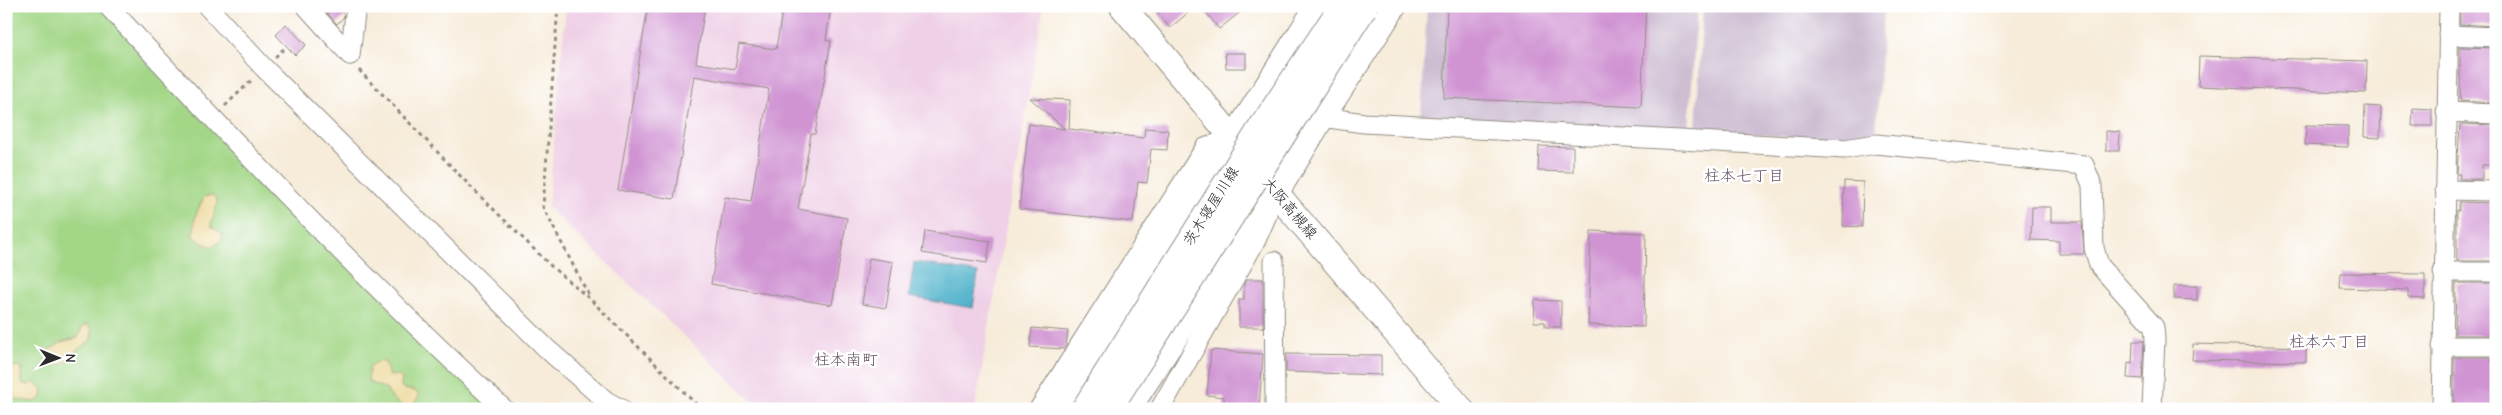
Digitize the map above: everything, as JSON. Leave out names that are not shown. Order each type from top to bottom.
[{"type":"main road","name":"大阪高槻線","points":[[1122,6],[1234,138],[1276,193],[1461,409]]},
{"type":"main road","points":[[1062,409],[1318,6]]},
{"type":"main road","points":[[1128,409],[1230,252],[1276,193],[1322,117],[1394,6]]},
{"type":"main road","name":"茨木寝屋川線","points":[[1084,409],[1262,126],[1357,7]]},
{"type":"main road","name":"茨木寝屋川線","points":[[1109,409],[1357,7]]},
{"type":"street","points":[[108,6],[212,118],[434,345],[504,409]]},
{"type":"street","points":[[207,6],[264,68],[547,349],[606,401],[621,409]]},
{"type":"street","points":[[306,6],[350,56]]},
{"type":"street","points":[[350,56],[356,6]]},
{"type":"street","points":[[2442,409],[2448,6]]},
{"type":"street","points":[[2448,35],[2496,37]]},
{"type":"street","points":[[2446,112],[2496,114]]},
{"type":"street","points":[[1322,117],[1364,123],[1845,149],[1876,144],[2084,165],[2092,185],[2094,248],[2099,265],[2154,327],[2152,409]]},
{"type":"street","points":[[1039,409],[1206,148],[1234,138]]},
{"type":"street","points":[[2445,190],[2496,191]]},
{"type":"street","points":[[1160,409],[1256,240],[1276,193]]},
{"type":"street","points":[[1274,261],[1275,409]]},
{"type":"street","points":[[2444,272],[2496,272]]},
{"type":"street","points":[[2442,346],[2496,346]]},
{"type":"path","points":[[558,6],[542,207],[590,299]]},
{"type":"path","points":[[350,56],[360,72],[470,186],[552,266],[590,299],[700,409]]},
{"type":"path","points":[[212,118],[264,68]]},
{"type":"shaded area","points":[[566,6],[1044,6],[975,409],[761,409],[548,207]]},
{"type":"shaded area","points":[[1427,6],[1697,6],[1689,130],[1421,119]]},
{"type":"shaded area","points":[[1703,6],[1884,6],[1876,134],[1848,142],[1696,129]]},
{"type":"shaded area","points":[[2363,6],[2440,6],[2439,11]]},
{"type":"green space","points":[[6,6],[99,6],[497,409],[6,409]]},
{"type":"sand","points":[[213,195],[217,200],[211,226],[222,234],[222,240],[212,247],[202,243],[192,235],[196,217],[204,197]]},
{"type":"sand","points":[[87,324],[92,330],[91,340],[72,354],[64,364],[52,365],[46,360],[46,352],[64,341],[78,338],[82,327]]},
{"type":"sand","points":[[378,361],[385,362],[389,376],[398,375],[402,379],[401,386],[404,389],[416,391],[419,396],[415,402],[407,406],[402,405],[393,399],[386,389],[371,383],[368,379],[370,366]]},
{"type":"sand","points":[[15,366],[22,367],[22,383],[27,385],[34,382],[43,389],[42,397],[35,402],[15,399],[13,391],[6,387],[6,373]]},
{"type":"water","points":[[914,262],[978,273],[973,308],[909,297]]},
{"type":"building","points":[[321,6],[335,6],[344,15],[343,18],[337,24]]},
{"type":"building","points":[[648,6],[705,6],[696,63],[735,69],[739,44],[776,49],[783,6],[831,6],[826,40],[831,41],[815,134],[811,134],[798,209],[847,218],[832,305],[711,284],[725,197],[751,201],[769,89],[694,76],[674,199],[618,190]]},
{"type":"building","points":[[1152,6],[1196,6],[1170,28]]},
{"type":"building","points":[[1201,6],[1248,6],[1219,29]]},
{"type":"building","points":[[1447,6],[1646,6],[1641,107],[1444,98]]},
{"type":"building","points":[[2460,6],[2496,6],[2496,26],[2460,24]]},
{"type":"building","points":[[286,24],[306,45],[295,55],[276,35]]},
{"type":"building","points":[[2460,47],[2496,48],[2496,103],[2460,101]]},
{"type":"building","points":[[1225,53],[1246,53],[1246,68],[1226,68]]},
{"type":"building","points":[[2199,56],[2367,61],[2366,93],[2198,86]]},
{"type":"building","points":[[1030,98],[1070,100],[1069,129],[1144,138],[1145,128],[1168,130],[1167,150],[1151,149],[1147,183],[1138,182],[1133,222],[1019,209],[1029,124],[1065,129]]},
{"type":"building","points":[[2365,106],[2381,107],[2380,138],[2364,137]]},
{"type":"building","points":[[2413,108],[2432,109],[2432,126],[2412,126]]},
{"type":"building","points":[[2460,124],[2496,125],[2496,165],[2482,165],[2482,179],[2459,179],[2460,174],[2457,174]]},
{"type":"building","points":[[2306,125],[2348,126],[2348,147],[2305,145]]},
{"type":"building","points":[[2106,131],[2120,132],[2119,151],[2106,151]]},
{"type":"building","points":[[1539,146],[1573,147],[1573,172],[1538,171]]},
{"type":"building","points":[[1844,181],[1863,182],[1862,227],[1843,226]]},
{"type":"building","points":[[2459,202],[2496,203],[2496,261],[2457,261],[2457,210],[2459,211]]},
{"type":"building","points":[[2032,207],[2051,207],[2051,222],[2082,222],[2084,254],[2059,254],[2059,241],[2031,240]]},
{"type":"building","points":[[925,231],[990,241],[987,263],[922,253]]},
{"type":"building","points":[[1591,231],[1646,233],[1644,327],[1588,325]]},
{"type":"building","points":[[869,258],[893,262],[886,308],[862,304]]},
{"type":"building","points":[[2341,273],[2425,274],[2425,299],[2408,298],[2408,290],[2340,288]]},
{"type":"building","points":[[1247,279],[1263,279],[1263,327],[1239,327],[1239,299],[1244,299],[1244,284]]},
{"type":"building","points":[[2456,283],[2496,283],[2496,331],[2491,331],[2491,335],[2455,335]]},
{"type":"building","points":[[2174,286],[2197,286],[2197,300],[2174,299]]},
{"type":"building","points":[[1535,300],[1561,301],[1561,327],[1545,327],[1545,322],[1534,322]]},
{"type":"building","points":[[1032,328],[1068,331],[1064,349],[1030,347]]},
{"type":"building","points":[[2133,341],[2144,341],[2142,379],[2127,378],[2128,363],[2132,364]]},
{"type":"building","points":[[2193,344],[2306,347],[2306,362],[2192,360]]},
{"type":"building","points":[[1211,350],[1263,354],[1259,409],[1224,409],[1224,397],[1207,395]]},
{"type":"building","points":[[1286,354],[1381,355],[1381,375],[1286,372]]},
{"type":"building","points":[[2454,357],[2491,357],[2491,361],[2496,361],[2496,409],[2454,409]]},
{"type":"district","name":"柱本七丁目","points":[[1744,175]]},
{"type":"district","name":"柱本六丁目","points":[[2329,341]]},
{"type":"district","name":"柱本南町","points":[[846,359]]}]
